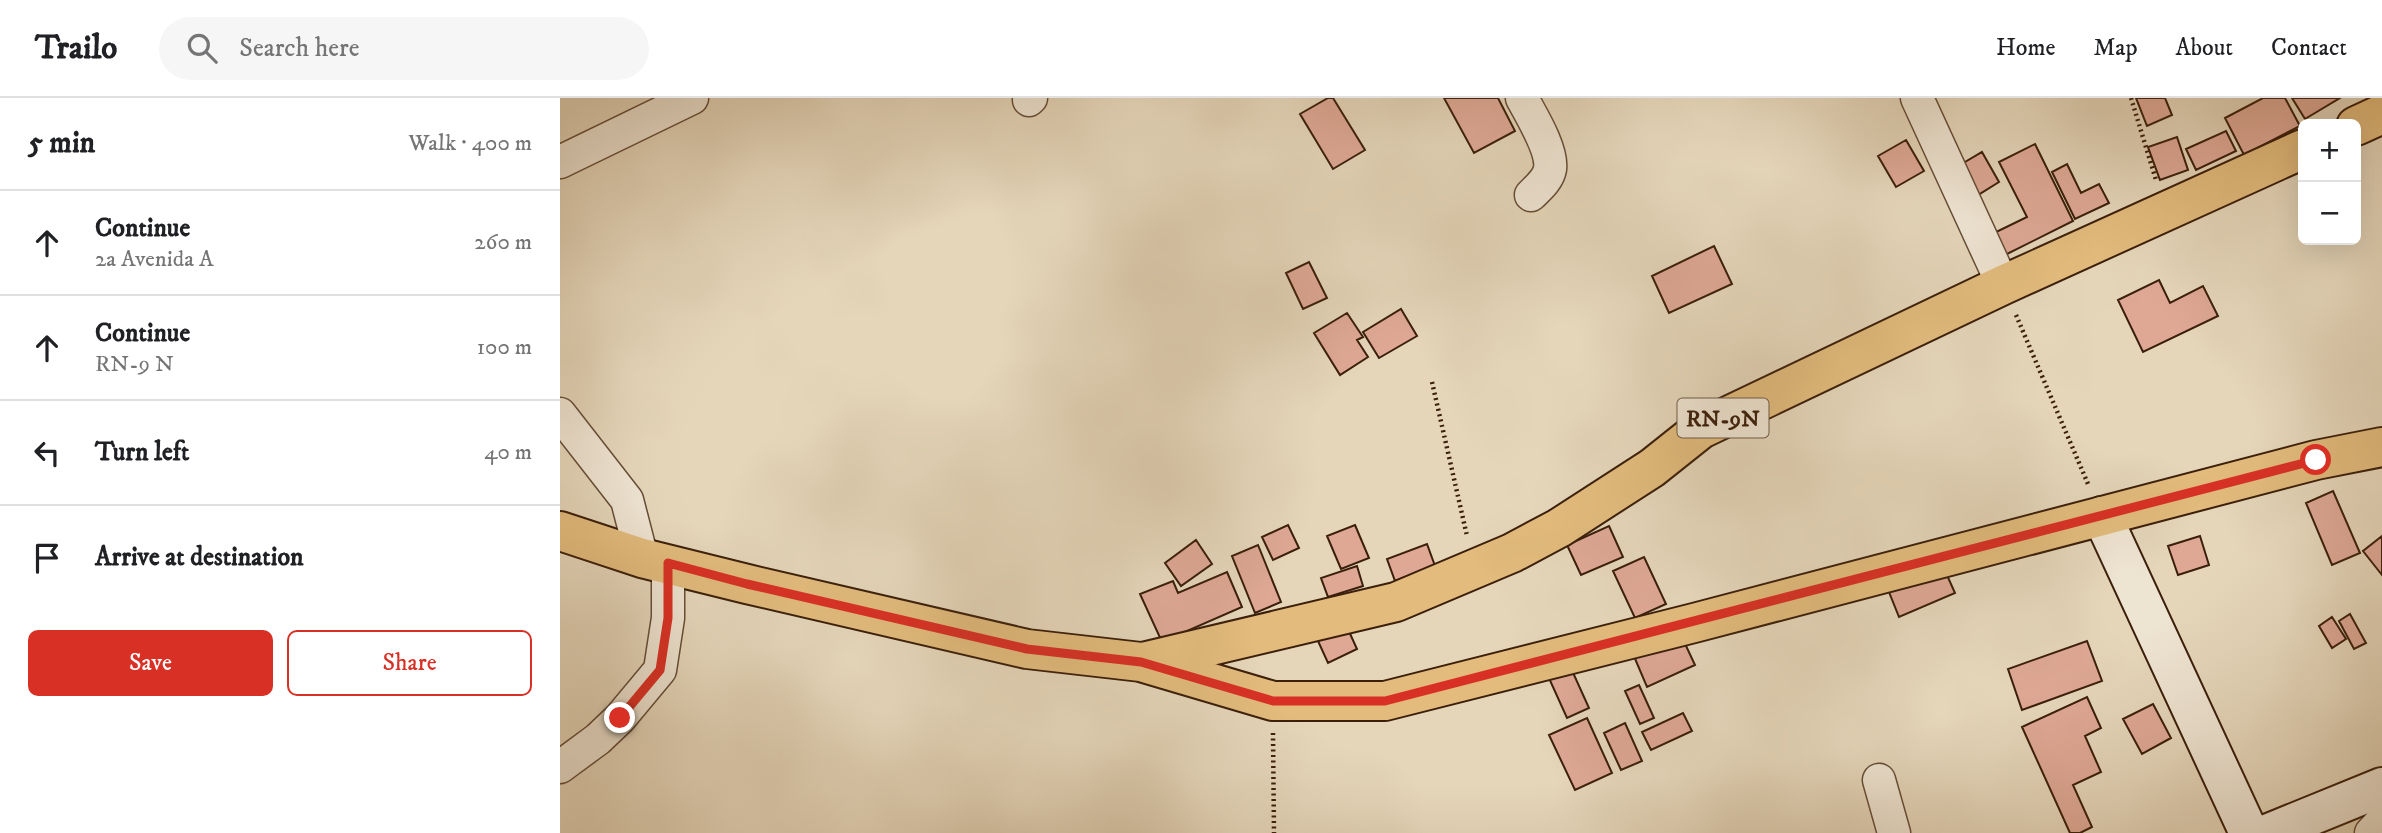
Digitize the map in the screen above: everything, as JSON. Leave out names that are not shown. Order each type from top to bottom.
[{"type":"main road","points":[[2361,124],[2382,114]]},
{"type":"main road","name":"RN-9N","points":[[1141,662],[1396,602],[1512,553],[1559,528],[1652,468],[1701,429],[2003,285],[2298,151]]},
{"type":"main road","name":"RN-9N","points":[[560,531],[655,560],[759,587],[1027,649],[1141,662],[1273,701],[1385,701],[2316,460],[2382,447]]},
{"type":"main road","points":[[2102,516],[2249,833]]},
{"type":"main road","points":[[2269,833],[2382,787]]},
{"type":"street","points":[[560,162],[692,98]]},
{"type":"street","points":[[1522,98],[1548,151],[1550,169],[1545,180],[1531,195]]},
{"type":"street","points":[[1917,98],[2003,285]]},
{"type":"street","points":[[560,414],[627,500],[655,560],[668,618],[660,670],[613,725],[560,767]]},
{"type":"street","points":[[1879,780],[1894,833]]},
{"type":"street","points":[[2371,833],[2382,821]]},
{"type":"path","points":[[2131,98],[2166,210]]},
{"type":"path","points":[[2003,285],[2102,516]]},
{"type":"path","points":[[1432,382],[1468,539]]},
{"type":"path","points":[[1273,701],[1274,833]]},
{"type":"building","points":[[1328,98],[1333,98],[1365,150],[1333,169],[1300,114]]},
{"type":"building","points":[[1444,98],[1498,98],[1515,131],[1474,153]]},
{"type":"building","points":[[2136,98],[2165,98],[2172,115],[2147,126]]},
{"type":"building","points":[[2263,98],[2285,98],[2298,127],[2244,155],[2225,118]]},
{"type":"building","points":[[2292,98],[2340,98],[2305,119]]},
{"type":"building","points":[[2226,131],[2236,151],[2196,170],[2186,149]]},
{"type":"building","points":[[2177,137],[2188,170],[2160,180],[2148,147]]},
{"type":"building","points":[[1906,140],[1924,171],[1896,187],[1878,156]]},
{"type":"building","points":[[2035,144],[2073,221],[2003,256],[1992,234],[2027,217],[1999,162]]},
{"type":"building","points":[[1982,152],[1999,182],[1978,195],[1960,165]]},
{"type":"building","points":[[2067,164],[2081,193],[2099,184],[2109,203],[2075,219],[2052,172]]},
{"type":"building","points":[[1714,246],[1732,284],[1669,313],[1652,276]]},
{"type":"building","points":[[1309,262],[1327,298],[1303,309],[1286,273]]},
{"type":"building","points":[[2159,280],[2170,303],[2203,286],[2218,316],[2143,352],[2118,300]]},
{"type":"building","points":[[1401,309],[1417,336],[1379,358],[1363,332]]},
{"type":"building","points":[[1347,313],[1363,337],[1357,340],[1368,357],[1340,375],[1314,333]]},
{"type":"building","points":[[2333,491],[2360,553],[2332,565],[2306,503]]},
{"type":"building","points":[[1288,525],[1299,548],[1273,560],[1262,537]]},
{"type":"building","points":[[1355,525],[1369,558],[1341,569],[1327,536]]},
{"type":"building","points":[[1609,526],[1623,557],[1581,575],[1567,545]]},
{"type":"building","points":[[2200,536],[2209,565],[2178,575],[2168,546]]},
{"type":"building","points":[[2382,536],[2382,575],[2363,551]]},
{"type":"building","points":[[1196,540],[1212,564],[1181,586],[1165,563]]},
{"type":"building","points":[[1427,544],[1435,566],[1395,581],[1387,559]]},
{"type":"building","points":[[1258,545],[1281,602],[1255,613],[1232,556]]},
{"type":"building","points":[[1644,557],[1666,604],[1635,618],[1613,571]]},
{"type":"building","points":[[1942,564],[1955,593],[1899,617],[1887,587]]},
{"type":"building","points":[[1357,566],[1363,586],[1328,597],[1321,578]]},
{"type":"building","points":[[1227,572],[1242,607],[1162,642],[1140,594],[1173,581],[1178,593]]},
{"type":"building","points":[[2350,614],[2366,643],[2354,649],[2339,621]]},
{"type":"building","points":[[2332,617],[2346,639],[2332,648],[2319,626]]},
{"type":"building","points":[[1347,627],[1357,649],[1328,663],[1318,641]]},
{"type":"building","points":[[1680,633],[1695,665],[1647,687],[1633,654]]},
{"type":"building","points":[[2087,641],[2102,681],[2022,710],[2008,669]]},
{"type":"building","points":[[1570,666],[1589,708],[1567,718],[1548,676]]},
{"type":"building","points":[[1639,685],[1654,718],[1640,724],[1625,691]]},
{"type":"building","points":[[2087,697],[2101,728],[2085,736],[2101,772],[2073,785],[2092,827],[2080,833],[2070,833],[2022,727]]},
{"type":"building","points":[[2153,704],[2171,738],[2142,754],[2123,719]]},
{"type":"building","points":[[1683,713],[1692,731],[1651,750],[1642,732]]},
{"type":"building","points":[[1587,718],[1612,773],[1575,790],[1549,735]]},
{"type":"building","points":[[1625,723],[1642,761],[1621,770],[1604,733]]},
{"type":"route","points":[[620,718],[660,670],[668,618],[668,563],[1027,649],[1141,662],[1273,701],[1385,701],[2316,460]]}]
